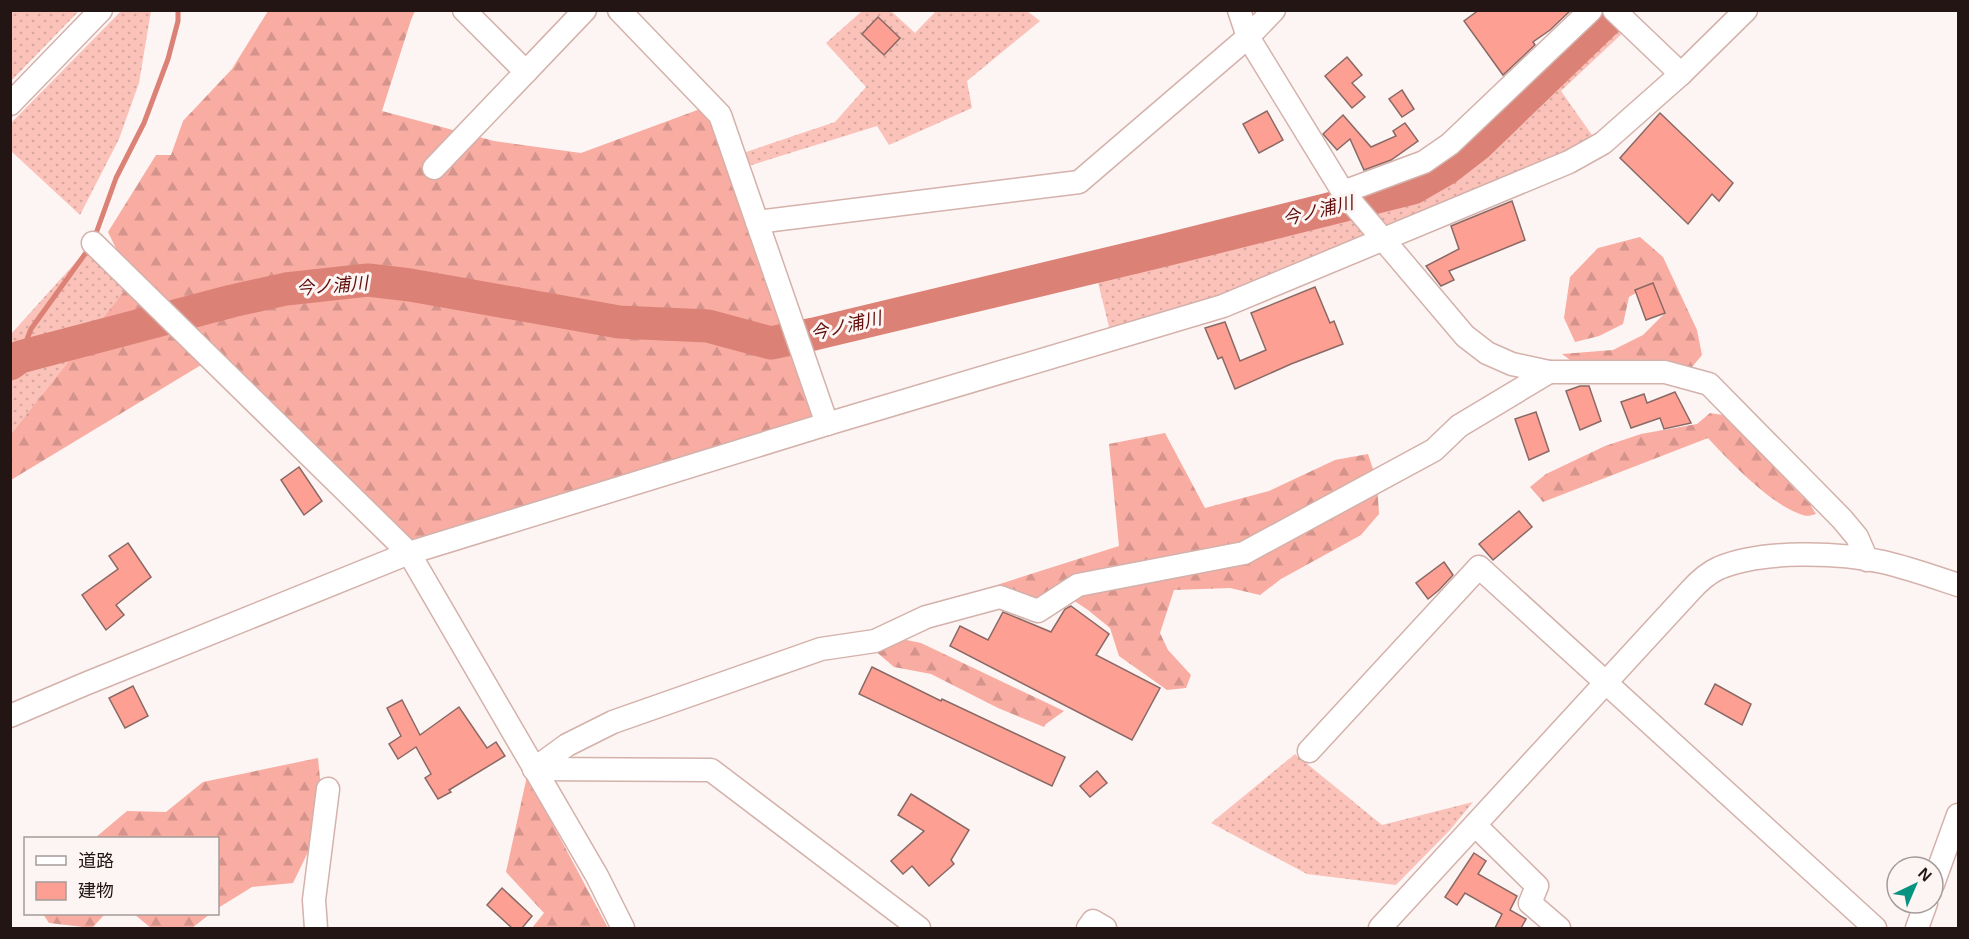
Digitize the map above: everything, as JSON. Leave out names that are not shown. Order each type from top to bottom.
[{"type":"street","points":[[10,104],[100,10]]},
{"type":"street","points":[[464,10],[526,72]]},
{"type":"street","points":[[434,168],[585,10]]},
{"type":"street","points":[[619,10],[720,115],[827,424]]},
{"type":"street","points":[[1239,10],[1248,37],[1342,192],[1465,336],[1486,353],[1512,364],[1549,372],[1665,372],[1708,384],[1842,519],[1857,537],[1867,560]]},
{"type":"street","points":[[757,222],[1080,182],[1248,37],[1274,10]]},
{"type":"street","points":[[1342,192],[1424,162],[1455,140],[1591,10]]},
{"type":"street","points":[[10,716],[409,553],[827,424],[1223,306],[1569,162],[1603,143],[1682,74],[1746,10]]},
{"type":"street","points":[[1621,17],[1682,74]]},
{"type":"street","points":[[93,243],[409,553],[597,876],[622,928]]},
{"type":"street","points":[[534,769],[567,745],[613,722],[821,650],[875,642],[926,617],[1000,597],[1038,611],[1078,585],[1244,553],[1434,450],[1459,426],[1549,372]]},
{"type":"street","points":[[1380,928],[1690,591],[1716,569],[1739,561],[1766,557],[1824,555],[1867,560],[1928,574],[1959,585]]},
{"type":"street","points":[[1309,751],[1479,567],[1875,928]]},
{"type":"street","points":[[534,769],[711,770],[919,928]]},
{"type":"street","points":[[316,928],[314,900],[328,789]]},
{"type":"street","points":[[1944,855],[1959,814]]},
{"type":"street","points":[[1475,825],[1537,886],[1530,903],[1559,928]]},
{"type":"street","points":[[1088,928],[1093,921],[1105,928]]},
{"type":"shaded area","points":[[10,11],[79,11],[11,81]]},
{"type":"shaded area","points":[[121,11],[151,11],[139,83],[119,139],[80,215],[11,151],[11,123]]},
{"type":"shaded area","points":[[862,11],[891,11],[915,33],[936,11],[1027,11],[1040,21],[967,81],[972,108],[889,145],[877,126],[739,169],[734,156],[835,122],[866,87],[826,43]]},
{"type":"shaded area","points":[[1591,11],[1611,11],[1626,30],[1561,91],[1599,145],[1112,339],[1092,258],[1217,228],[1426,161]]},
{"type":"shaded area","points":[[93,243],[132,281],[11,434],[11,334]]},
{"type":"shaded area","points":[[1295,754],[1382,825],[1473,802],[1450,830],[1396,885],[1307,874],[1211,823]]},
{"type":"green space","points":[[268,11],[415,11],[382,111],[494,141],[581,153],[711,105],[827,424],[409,553],[211,359],[11,480],[11,434],[132,281],[108,232],[156,155],[171,155],[183,121],[232,69]]},
{"type":"green space","points":[[1640,237],[1663,257],[1697,330],[1702,355],[1692,367],[1639,372],[1577,365],[1562,354],[1613,350],[1643,335],[1665,313],[1653,283],[1629,297],[1623,324],[1599,336],[1575,342],[1564,318],[1570,277],[1598,248]]},
{"type":"green space","points":[[1710,413],[1742,418],[1762,439],[1789,483],[1810,504],[1816,514],[1805,516],[1765,493],[1708,438],[1543,502],[1530,487],[1546,474],[1605,446],[1641,434],[1697,424]]},
{"type":"green space","points":[[1165,433],[1205,508],[1269,491],[1335,460],[1368,454],[1377,481],[1379,514],[1361,535],[1281,579],[1260,595],[1230,588],[1174,590],[1160,633],[1168,650],[1191,675],[1186,688],[1167,690],[1119,656],[1110,628],[1064,594],[1032,602],[931,606],[1119,546],[1109,444]]},
{"type":"green space","points":[[887,636],[921,643],[1064,711],[1044,727],[998,708],[931,674],[894,667],[866,643]]},
{"type":"green space","points":[[318,758],[324,819],[293,883],[252,887],[219,907],[219,837],[96,837],[127,811],[166,812],[203,782]]},
{"type":"green space","points":[[527,776],[608,928],[532,928],[544,913],[506,872]]},
{"type":"green space","points":[[44,915],[104,915],[92,928],[49,923]]},
{"type":"green space","points":[[135,915],[209,915],[192,928],[151,928]]},
{"type":"building","points":[[1479,10],[1571,10],[1533,42],[1535,45],[1503,75],[1464,21]]},
{"type":"building","points":[[878,17],[900,38],[884,55],[862,34]]},
{"type":"building","points":[[1347,57],[1362,75],[1352,83],[1365,97],[1352,108],[1325,76]]},
{"type":"building","points":[[1402,90],[1414,109],[1402,117],[1389,99]]},
{"type":"building","points":[[1267,111],[1283,140],[1259,153],[1243,124]]},
{"type":"building","points":[[1660,113],[1733,183],[1719,201],[1712,194],[1688,224],[1620,158]]},
{"type":"building","points":[[1343,115],[1371,147],[1396,136],[1393,131],[1405,123],[1418,141],[1391,160],[1364,170],[1350,139],[1337,150],[1323,134]]},
{"type":"building","points":[[1512,201],[1525,240],[1449,271],[1454,280],[1441,286],[1426,266],[1459,249],[1451,226]]},
{"type":"building","points":[[1653,283],[1665,313],[1646,320],[1635,290]]},
{"type":"building","points":[[1315,287],[1330,323],[1334,321],[1343,344],[1235,389],[1222,357],[1218,359],[1205,328],[1225,322],[1240,361],[1266,350],[1251,313]]},
{"type":"building","points":[[1580,386],[1589,386],[1601,421],[1580,430],[1566,391]]},
{"type":"building","points":[[1675,392],[1691,423],[1664,429],[1660,418],[1631,428],[1621,402],[1644,394],[1647,403]]},
{"type":"building","points":[[1536,412],[1549,451],[1529,460],[1515,419]]},
{"type":"building","points":[[299,467],[322,501],[304,515],[281,480]]},
{"type":"building","points":[[1519,511],[1532,527],[1493,560],[1479,544]]},
{"type":"building","points":[[128,543],[151,577],[116,605],[124,615],[106,630],[82,595],[118,569],[109,556]]},
{"type":"building","points":[[1444,562],[1453,575],[1428,599],[1416,583]]},
{"type":"building","points":[[1071,606],[1109,634],[1096,655],[1160,688],[1132,740],[950,646],[960,626],[988,640],[1003,612],[1051,632],[1065,609]]},
{"type":"building","points":[[872,667],[1065,757],[1052,786],[859,694]]},
{"type":"building","points":[[1715,684],[1751,704],[1742,725],[1705,704]]},
{"type":"building","points":[[133,686],[148,716],[125,728],[109,698]]},
{"type":"building","points":[[402,700],[420,735],[459,707],[487,748],[496,742],[505,756],[438,799],[425,778],[431,774],[416,747],[398,759],[389,744],[401,736],[387,708]]},
{"type":"building","points":[[1097,771],[1107,783],[1090,797],[1080,786]]},
{"type":"building","points":[[911,794],[969,830],[951,860],[954,864],[929,886],[912,866],[903,874],[891,861],[924,831],[898,815]]},
{"type":"building","points":[[1474,853],[1486,861],[1478,874],[1517,896],[1510,910],[1526,919],[1521,928],[1495,928],[1502,914],[1465,893],[1457,905],[1445,897]]},
{"type":"building","points":[[502,888],[532,916],[522,928],[512,928],[487,905]]},
{"type":"waterway","points":[[94,239],[116,178],[144,123],[168,59],[178,21],[178,10]]},
{"type":"waterway","name":"今ノ浦川","points":[[10,364],[20,357],[232,301],[286,289],[368,280],[410,285],[619,322],[708,326],[771,343],[814,334],[1413,188],[1446,169],[1477,145],[1617,10]]},
{"type":"waterway","points":[[20,357],[31,329],[90,247]]}]
